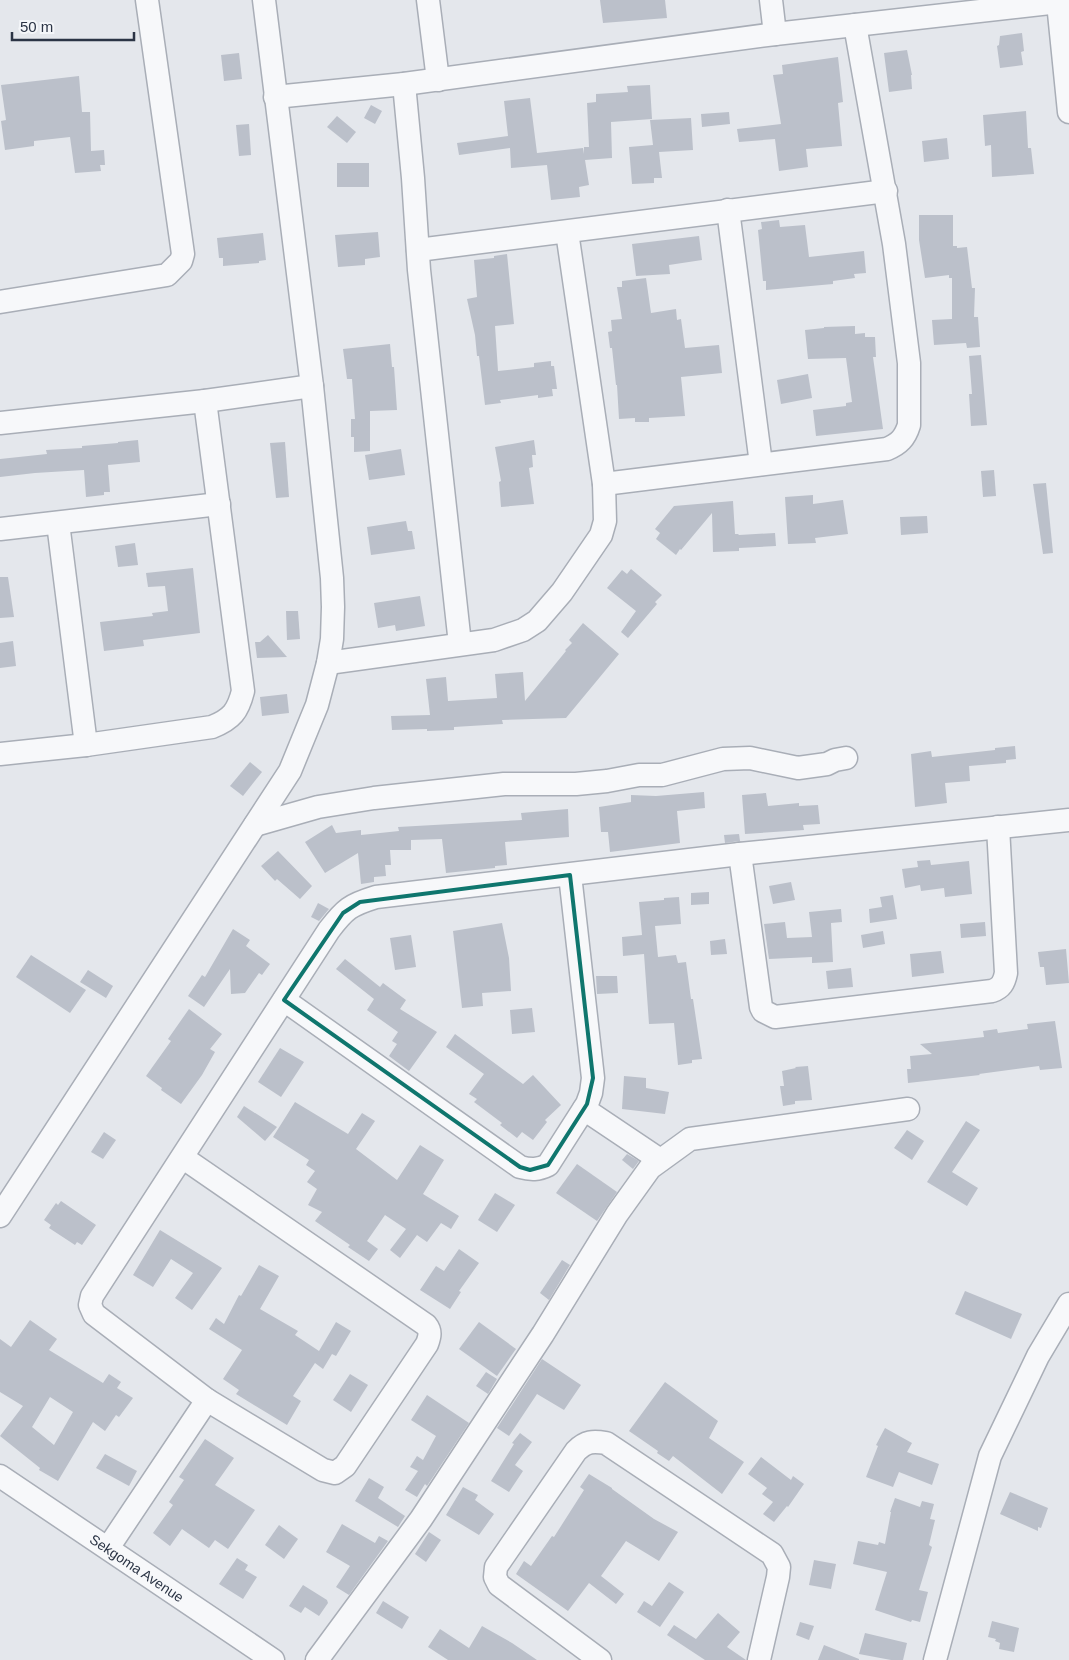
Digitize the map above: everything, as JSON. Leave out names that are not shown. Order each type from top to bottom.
[{"type":"street","points":[[0,302],[167,275],[182,261],[183,254],[147,0]]},
{"type":"street","points":[[0,1216],[290,771],[317,705],[328,663],[333,625],[332,578],[312,386],[264,0]]},
{"type":"street","points":[[428,0],[438,80]]},
{"type":"street","points":[[771,0],[775,34]]},
{"type":"street","points":[[275,97],[438,80],[1003,4],[1064,2],[1069,112]]},
{"type":"street","points":[[604,484],[887,449],[896,446],[906,434],[909,425],[909,363],[886,192],[855,25]]},
{"type":"street","points":[[404,84],[420,280],[460,644]]},
{"type":"street","points":[[418,250],[728,210],[886,192]]},
{"type":"street","points":[[728,210],[761,464]]},
{"type":"street","points":[[328,663],[494,640],[511,635],[537,621],[562,592],[601,535],[605,521],[604,484],[567,232]]},
{"type":"street","points":[[1,417],[205,401],[312,386]]},
{"type":"street","points":[[0,754],[86,745],[212,727],[225,722],[234,714],[240,703],[243,691],[205,401]]},
{"type":"street","points":[[0,529],[219,504]]},
{"type":"street","points":[[58,523],[86,745]]},
{"type":"street","points":[[255,825],[318,807],[374,798],[504,784],[576,784],[639,775],[662,775],[723,759],[750,758],[798,768],[827,764],[846,758]]},
{"type":"street","points":[[182,1157],[426,1325],[430,1333],[427,1344],[345,1466],[335,1473],[323,1470],[207,1400],[94,1314],[90,1304],[92,1296],[182,1157],[284,1000],[329,930],[342,913],[360,902],[376,897],[740,854],[1069,820]]},
{"type":"street","points":[[740,854],[760,1007],[775,1018],[992,991],[1000,988],[1005,981],[1006,973],[998,827]]},
{"type":"street","points":[[284,1000],[520,1167],[530,1170],[540,1169],[548,1165],[584,1109],[591,1093],[593,1078],[570,875]]},
{"type":"street","points":[[584,1109],[660,1160]]},
{"type":"street","points":[[317,1660],[426,1511],[543,1334],[616,1214],[650,1168],[690,1139],[908,1109]]},
{"type":"street","points":[[935,1660],[990,1456],[1038,1356],[1069,1304]]},
{"type":"street","points":[[108,1548],[207,1400]]},
{"type":"street","points":[[600,1660],[499,1585],[495,1577],[496,1566],[576,1451],[582,1444],[588,1442],[606,1443],[772,1554],[777,1560],[779,1567],[778,1577],[759,1660]]},
{"type":"street","name":"Sekgoma Avenue","points":[[0,1476],[274,1660]]},
{"type":"highlighted area","points":[[570,875],[593,1078],[587,1104],[548,1165],[530,1170],[520,1167],[284,1000],[343,913],[360,902]]},
{"type":"building","points":[[600,0],[665,0],[667,18],[603,23]]},
{"type":"building","points":[[1022,33],[1024,51],[1021,52],[1023,65],[1000,68],[997,46],[999,45],[1000,36]]},
{"type":"building","points":[[907,50],[912,75],[912,89],[889,92],[884,53]]},
{"type":"building","points":[[239,53],[242,79],[224,81],[221,55]]},
{"type":"building","points":[[838,57],[843,102],[838,103],[842,146],[806,149],[808,167],[779,171],[775,139],[739,142],[737,129],[781,124],[773,75],[783,74],[782,65]]},
{"type":"building","points":[[79,76],[82,112],[90,112],[91,151],[104,150],[105,165],[100,165],[101,171],[75,173],[70,137],[34,141],[34,146],[5,150],[1,121],[6,120],[1,85]]},
{"type":"building","points":[[650,85],[652,119],[611,122],[612,158],[585,160],[589,185],[579,187],[580,197],[551,200],[547,165],[511,168],[510,148],[459,155],[457,143],[508,136],[504,101],[530,98],[537,153],[583,148],[584,154],[584,147],[589,147],[587,103],[596,102],[596,94],[628,92],[627,86]]},
{"type":"building","points":[[371,105],[382,111],[375,124],[364,118]]},
{"type":"building","points":[[1026,111],[1028,148],[1031,148],[1034,174],[992,177],[991,145],[985,146],[983,115]]},
{"type":"building","points":[[729,112],[730,124],[702,127],[701,114]]},
{"type":"building","points":[[337,116],[356,132],[347,143],[327,127]]},
{"type":"building","points":[[691,118],[693,150],[659,152],[662,178],[654,178],[654,183],[632,184],[629,147],[653,145],[650,120]]},
{"type":"building","points":[[249,124],[251,155],[239,156],[236,125]]},
{"type":"building","points":[[947,138],[949,159],[924,162],[922,141]]},
{"type":"building","points":[[337,163],[369,163],[369,187],[337,187]]},
{"type":"building","points":[[919,215],[953,215],[953,246],[957,246],[957,248],[967,247],[972,288],[975,288],[974,317],[978,317],[980,347],[967,348],[966,343],[934,345],[932,320],[952,319],[952,278],[949,278],[949,275],[925,278],[919,240]]},
{"type":"building","points":[[779,220],[780,227],[805,225],[809,257],[864,251],[866,273],[854,274],[855,278],[833,281],[833,284],[766,290],[766,281],[763,281],[758,230],[762,229],[761,222]]},
{"type":"building","points":[[378,232],[380,257],[365,259],[365,265],[338,267],[335,235]]},
{"type":"building","points":[[263,233],[266,260],[259,261],[259,263],[223,266],[223,258],[219,258],[217,238]]},
{"type":"building","points":[[699,236],[702,260],[669,265],[670,274],[636,276],[632,244]]},
{"type":"building","points":[[507,254],[514,324],[495,326],[498,371],[534,367],[534,363],[551,361],[551,366],[554,366],[557,389],[552,389],[553,396],[538,398],[538,395],[500,400],[501,403],[485,405],[479,356],[477,356],[475,335],[467,299],[477,297],[474,260],[494,258],[494,256]]},
{"type":"building","points":[[646,278],[651,313],[676,309],[677,320],[681,319],[685,348],[719,345],[722,373],[681,377],[685,416],[649,418],[649,422],[635,422],[635,418],[619,419],[617,385],[608,332],[612,331],[611,320],[622,319],[617,287],[622,287],[622,281]]},
{"type":"building","points":[[855,326],[855,334],[865,333],[865,337],[875,337],[876,357],[873,357],[883,429],[816,436],[813,410],[846,406],[846,403],[852,402],[846,358],[808,359],[805,330]]},
{"type":"building","points":[[390,344],[392,367],[394,367],[397,410],[370,411],[370,451],[354,452],[354,437],[351,437],[351,419],[355,419],[352,379],[347,379],[343,349]]},
{"type":"building","points":[[981,355],[987,425],[971,426],[969,394],[972,394],[969,356]]},
{"type":"building","points":[[808,374],[812,398],[781,404],[777,380]]},
{"type":"building","points":[[138,440],[140,462],[108,465],[110,492],[104,492],[104,495],[86,497],[84,470],[0,477],[0,459],[47,454],[46,450],[82,448],[82,446]]},
{"type":"building","points":[[534,440],[536,455],[532,455],[533,467],[529,468],[534,504],[501,507],[499,482],[501,481],[495,447]]},
{"type":"building","points":[[285,442],[289,497],[276,498],[270,443]]},
{"type":"building","points":[[401,449],[405,475],[369,480],[365,455]]},
{"type":"building","points":[[994,470],[996,496],[983,497],[981,471]]},
{"type":"building","points":[[1046,483],[1053,553],[1043,554],[1033,484]]},
{"type":"building","points":[[813,495],[813,504],[843,500],[848,534],[815,538],[816,543],[788,544],[785,497]]},
{"type":"building","points":[[733,501],[735,534],[775,533],[776,546],[739,548],[739,551],[713,552],[712,513],[676,555],[656,539],[660,533],[655,529],[674,506]]},
{"type":"building","points":[[927,516],[928,533],[901,535],[900,517]]},
{"type":"building","points":[[406,521],[408,531],[412,531],[415,549],[371,555],[367,527]]},
{"type":"building","points":[[135,543],[138,565],[118,567],[115,546]]},
{"type":"building","points":[[193,568],[200,633],[143,640],[144,646],[104,651],[100,622],[153,616],[152,613],[168,611],[165,586],[148,587],[146,573]]},
{"type":"building","points":[[631,569],[662,595],[655,602],[657,604],[628,638],[621,632],[636,611],[607,588],[622,570],[627,574]]},
{"type":"building","points":[[0,577],[8,577],[14,617],[0,618]]},
{"type":"building","points":[[420,596],[425,626],[396,631],[395,625],[378,628],[374,603]]},
{"type":"building","points":[[286,611],[298,611],[300,639],[287,640]]},
{"type":"building","points":[[583,623],[619,654],[566,718],[502,720],[503,724],[454,727],[454,730],[392,730],[391,716],[430,715],[426,679],[446,677],[448,701],[497,698],[495,674],[523,672],[525,701],[572,643],[569,640]]},
{"type":"building","points":[[268,635],[287,657],[257,658],[255,642],[260,642]]},
{"type":"building","points":[[13,641],[16,666],[0,668],[0,643]]},
{"type":"building","points":[[287,694],[289,713],[262,716],[260,697]]},
{"type":"building","points":[[1015,746],[1016,759],[1006,760],[1006,763],[969,766],[970,781],[945,783],[947,803],[915,807],[911,754],[931,751],[932,757]]},
{"type":"building","points":[[250,762],[262,772],[243,796],[230,786]]},
{"type":"building","points":[[704,792],[705,808],[677,811],[680,843],[610,852],[608,832],[601,832],[599,807],[631,802],[631,795],[656,796]]},
{"type":"building","points":[[766,793],[768,806],[799,803],[799,806],[818,805],[820,824],[803,825],[804,830],[745,834],[742,795]]},
{"type":"building","points":[[568,809],[569,837],[505,842],[507,865],[495,866],[495,868],[446,873],[442,839],[411,840],[411,850],[390,850],[391,865],[385,865],[386,876],[374,877],[374,882],[361,884],[358,853],[325,873],[305,842],[332,825],[336,833],[361,830],[361,835],[399,831],[398,827],[522,820],[521,813]]},
{"type":"building","points":[[739,834],[740,841],[725,843],[724,835]]},
{"type":"building","points":[[278,851],[312,886],[300,899],[277,879],[275,881],[261,866]]},
{"type":"building","points":[[930,860],[931,865],[969,861],[972,894],[945,897],[944,888],[921,891],[920,885],[905,888],[902,869],[918,867],[917,861]]},
{"type":"building","points":[[791,882],[795,900],[773,904],[769,886]]},
{"type":"building","points":[[709,892],[709,904],[691,905],[691,893]]},
{"type":"building","points":[[893,895],[897,919],[870,923],[869,909],[882,907],[880,897]]},
{"type":"building","points":[[679,897],[681,924],[655,926],[658,957],[676,955],[678,963],[686,962],[702,1059],[678,1065],[674,1023],[649,1024],[644,954],[623,956],[622,937],[642,935],[639,902]]},
{"type":"building","points":[[318,903],[329,909],[319,921],[311,917]]},
{"type":"building","points":[[841,909],[842,922],[831,923],[833,962],[812,963],[812,957],[769,959],[764,924],[785,922],[787,938],[812,937],[809,912]]},
{"type":"building","points":[[985,922],[986,936],[961,938],[960,924]]},
{"type":"building","points":[[502,923],[509,958],[511,991],[482,993],[483,1006],[462,1008],[453,931]]},
{"type":"building","points":[[233,929],[250,940],[246,946],[270,964],[262,975],[259,973],[245,993],[231,994],[230,969],[204,1007],[188,996],[202,975],[205,977]]},
{"type":"building","points":[[883,931],[885,944],[863,948],[861,935]]},
{"type":"building","points":[[411,935],[416,967],[395,970],[390,938]]},
{"type":"building","points":[[725,939],[727,954],[711,955],[710,941]]},
{"type":"building","points":[[1066,949],[1069,983],[1046,985],[1044,967],[1040,967],[1038,952]]},
{"type":"building","points":[[941,951],[944,973],[912,977],[910,954]]},
{"type":"building","points":[[31,955],[86,990],[70,1013],[16,977]]},
{"type":"building","points":[[345,959],[380,987],[383,983],[406,1000],[400,1009],[437,1032],[409,1071],[389,1056],[397,1044],[392,1041],[398,1032],[367,1010],[374,999],[336,969]]},
{"type":"building","points":[[851,968],[853,987],[828,989],[826,971]]},
{"type":"building","points":[[88,970],[113,986],[106,998],[80,982]]},
{"type":"building","points":[[596,976],[617,976],[618,993],[597,994]]},
{"type":"building","points":[[532,1008],[535,1032],[512,1034],[510,1010]]},
{"type":"building","points":[[189,1009],[222,1034],[210,1049],[215,1052],[202,1075],[181,1104],[161,1090],[162,1088],[146,1076],[171,1041],[168,1039]]},
{"type":"building","points":[[1055,1021],[1062,1068],[1040,1070],[1039,1066],[908,1083],[907,1069],[911,1069],[910,1056],[932,1054],[920,1044],[984,1037],[983,1031],[997,1029],[998,1033],[1028,1029],[1027,1024]]},
{"type":"building","points":[[455,1034],[523,1084],[533,1075],[561,1105],[545,1120],[547,1122],[533,1140],[522,1132],[517,1138],[500,1125],[502,1123],[474,1102],[477,1099],[469,1094],[484,1074],[446,1047]]},
{"type":"building","points":[[280,1048],[304,1062],[281,1097],[258,1082]]},
{"type":"building","points":[[808,1066],[812,1100],[795,1101],[795,1104],[783,1106],[780,1086],[784,1086],[782,1071]]},
{"type":"building","points":[[624,1076],[646,1078],[646,1088],[669,1092],[665,1114],[622,1109]]},
{"type":"building","points":[[295,1102],[348,1134],[362,1113],[375,1121],[356,1149],[397,1180],[420,1145],[444,1160],[423,1194],[459,1216],[451,1229],[441,1223],[427,1242],[417,1235],[400,1258],[390,1250],[406,1229],[385,1215],[367,1241],[378,1249],[369,1261],[348,1247],[350,1245],[315,1221],[322,1212],[308,1205],[317,1189],[307,1182],[315,1171],[306,1165],[309,1160],[273,1137]]},
{"type":"building","points":[[244,1106],[277,1127],[265,1141],[237,1117]]},
{"type":"building","points":[[966,1121],[980,1130],[952,1172],[978,1188],[967,1206],[927,1182]]},
{"type":"building","points":[[907,1130],[924,1141],[912,1160],[894,1148]]},
{"type":"building","points":[[104,1132],[116,1140],[103,1159],[91,1152]]},
{"type":"building","points":[[627,1154],[639,1161],[633,1169],[622,1160]]},
{"type":"building","points":[[577,1164],[617,1192],[597,1221],[556,1193]]},
{"type":"building","points":[[495,1193],[515,1205],[497,1232],[478,1220]]},
{"type":"building","points":[[61,1201],[96,1225],[82,1245],[77,1242],[75,1245],[49,1228],[51,1225],[44,1220],[56,1203],[58,1205]]},
{"type":"building","points":[[160,1230],[222,1268],[192,1310],[175,1298],[193,1273],[171,1259],[153,1287],[133,1275]]},
{"type":"building","points":[[459,1249],[479,1263],[459,1291],[461,1292],[450,1309],[420,1290],[436,1266],[444,1271]]},
{"type":"building","points":[[562,1260],[570,1265],[549,1300],[540,1293]]},
{"type":"building","points":[[259,1265],[279,1276],[260,1309],[298,1331],[295,1335],[319,1351],[336,1322],[351,1331],[336,1356],[332,1354],[323,1369],[315,1363],[293,1396],[301,1401],[287,1425],[236,1394],[239,1390],[223,1379],[242,1350],[209,1329],[216,1318],[224,1324],[239,1295],[241,1296]]},
{"type":"building","points":[[965,1291],[1022,1314],[1011,1339],[955,1314]]},
{"type":"building","points":[[30,1320],[57,1339],[49,1350],[103,1383],[109,1374],[121,1382],[117,1388],[133,1398],[119,1417],[116,1415],[105,1431],[93,1422],[58,1481],[39,1470],[40,1468],[0,1436],[23,1406],[0,1392],[0,1339],[11,1347]],"holes":[[[50,1397],[73,1412],[54,1445],[32,1427]]]},
{"type":"building","points":[[479,1322],[516,1349],[497,1376],[459,1349]]},
{"type":"building","points":[[542,1359],[581,1385],[564,1410],[537,1394],[509,1436],[497,1428]]},
{"type":"building","points":[[486,1372],[497,1379],[488,1394],[476,1386]]},
{"type":"building","points":[[350,1374],[368,1385],[351,1412],[333,1400]]},
{"type":"building","points":[[665,1382],[718,1421],[709,1438],[744,1462],[722,1494],[673,1456],[669,1461],[629,1431]]},
{"type":"building","points":[[427,1395],[469,1423],[427,1486],[425,1484],[417,1497],[405,1490],[418,1471],[410,1467],[417,1456],[423,1460],[436,1436],[411,1420]]},
{"type":"building","points":[[885,1428],[912,1443],[907,1452],[939,1464],[932,1485],[899,1472],[893,1487],[866,1477],[878,1446],[876,1445]]},
{"type":"building","points":[[520,1433],[532,1442],[515,1465],[523,1471],[509,1492],[491,1481],[514,1444],[512,1443]]},
{"type":"building","points":[[205,1439],[234,1458],[215,1485],[255,1510],[228,1549],[215,1540],[209,1548],[182,1529],[170,1546],[153,1533],[173,1505],[169,1502],[184,1480],[179,1477]]},
{"type":"building","points":[[105,1454],[137,1471],[129,1486],[96,1468]]},
{"type":"building","points":[[761,1457],[791,1480],[793,1476],[804,1484],[788,1507],[774,1522],[763,1514],[773,1502],[762,1494],[767,1488],[748,1474]]},
{"type":"building","points":[[589,1474],[612,1488],[654,1519],[678,1532],[659,1561],[626,1541],[601,1576],[624,1594],[616,1604],[589,1583],[568,1611],[516,1574],[524,1561],[531,1566],[552,1536],[554,1537],[584,1490],[580,1487]]},
{"type":"building","points":[[369,1478],[384,1487],[378,1498],[405,1516],[398,1527],[355,1501]]},
{"type":"building","points":[[463,1487],[478,1495],[475,1500],[494,1514],[479,1535],[446,1515]]},
{"type":"building","points":[[1010,1492],[1048,1508],[1041,1528],[1038,1527],[1038,1531],[1000,1514]]},
{"type":"building","points":[[895,1498],[920,1507],[922,1501],[934,1504],[930,1519],[935,1520],[929,1545],[932,1547],[919,1590],[928,1592],[920,1622],[912,1620],[911,1622],[875,1610],[887,1572],[853,1564],[858,1541],[878,1545],[879,1542],[885,1544],[890,1512]]},
{"type":"building","points":[[342,1524],[375,1543],[379,1536],[388,1541],[349,1595],[336,1587],[350,1566],[326,1552]]},
{"type":"building","points":[[279,1525],[298,1539],[284,1559],[265,1545]]},
{"type":"building","points":[[429,1532],[441,1540],[426,1562],[415,1554]]},
{"type":"building","points":[[237,1558],[248,1565],[245,1570],[257,1577],[243,1599],[219,1584]]},
{"type":"building","points":[[814,1560],[836,1564],[831,1589],[809,1585]]},
{"type":"building","points":[[669,1582],[684,1592],[660,1627],[637,1612],[644,1601],[652,1606]]},
{"type":"building","points":[[303,1585],[327,1600],[328,1603],[319,1616],[305,1607],[301,1613],[289,1606]]},
{"type":"building","points":[[383,1601],[409,1617],[402,1629],[376,1613]]},
{"type":"building","points":[[718,1613],[740,1632],[727,1647],[746,1660],[705,1660],[667,1635],[674,1625],[696,1639]]},
{"type":"building","points":[[992,1621],[1019,1628],[1014,1652],[999,1649],[1000,1643],[995,1641],[996,1639],[988,1637]]},
{"type":"building","points":[[800,1622],[814,1626],[809,1640],[796,1635]]},
{"type":"building","points":[[482,1626],[537,1660],[448,1660],[428,1647],[440,1629],[469,1648]]},
{"type":"building","points":[[865,1633],[907,1643],[903,1660],[891,1660],[859,1654]]},
{"type":"building","points":[[824,1645],[859,1659],[859,1660],[818,1660]]}]
